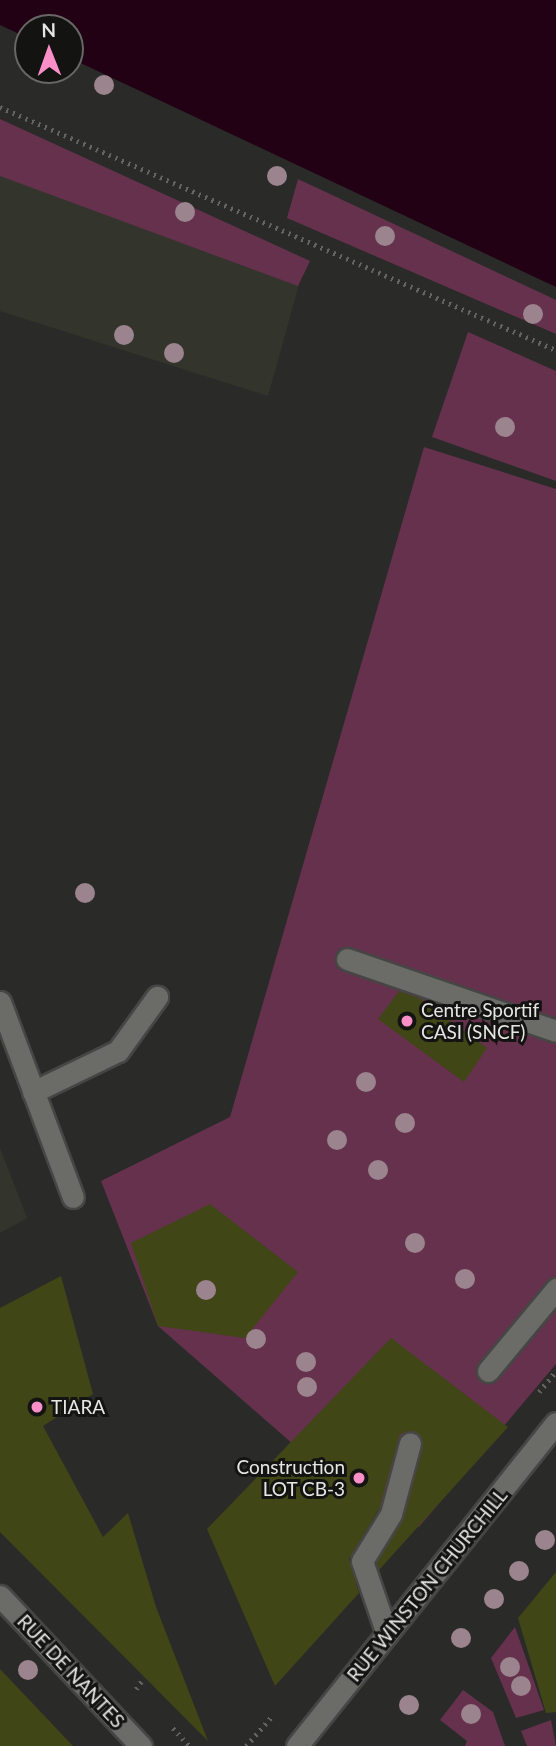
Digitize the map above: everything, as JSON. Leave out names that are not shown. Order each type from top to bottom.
[{"type":"street","points":[[347,959],[556,1031]]},
{"type":"street","points":[[33,1092],[118,1051],[157,997]]},
{"type":"street","points":[[0,1002],[73,1197]]},
{"type":"street","points":[[488,1371],[556,1289]]},
{"type":"street","name":"RUE WINSTON CHURCHILL","points":[[297,1746],[555,1427]]},
{"type":"street","points":[[387,1634],[362,1561],[391,1514],[410,1443]]},
{"type":"street","name":"RUE DE NANTES","points":[[0,1596],[141,1746]]},
{"type":"path","points":[[0,107],[556,350]]},
{"type":"shaded area","points":[[0,0],[556,0],[556,287],[84,65],[84,14],[14,14],[14,32],[0,25]]},
{"type":"shaded area","points":[[0,119],[310,261],[298,286],[0,176]]},
{"type":"shaded area","points":[[0,130],[304,266],[268,396],[0,311]]},
{"type":"shaded area","points":[[298,179],[556,300],[556,334],[287,218]]},
{"type":"shaded area","points":[[468,332],[556,371],[556,481],[432,437]]},
{"type":"shaded area","name":"Centre Sportif CASI (SNCF)","points":[[424,447],[556,489],[556,1364],[419,1527],[350,1494],[158,1326],[101,1181],[230,1117]]},
{"type":"shaded area","points":[[0,1148],[27,1218],[0,1233]]},
{"type":"shaded area","points":[[515,1627],[544,1710],[516,1718],[491,1658]]},
{"type":"shaded area","points":[[463,1690],[493,1712],[505,1746],[465,1746],[467,1741],[440,1720]]},
{"type":"shaded area","points":[[551,1720],[556,1746],[527,1746],[521,1731]]},
{"type":"building","points":[[399,991],[419,998],[487,1048],[464,1082],[378,1019]]},
{"type":"building","points":[[210,1204],[298,1272],[245,1338],[158,1326],[131,1243]]},
{"type":"building","points":[[61,1276],[93,1394],[43,1426],[103,1537],[128,1513],[156,1607],[208,1741],[0,1532],[0,1308]]},
{"type":"building","name":"Construction LOT CB-3","points":[[391,1338],[508,1427],[379,1570],[376,1563],[404,1518],[423,1446],[414,1431],[400,1434],[379,1509],[349,1559],[359,1593],[275,1686],[207,1529]]},
{"type":"building","points":[[556,1572],[556,1712],[546,1713],[518,1618]]},
{"type":"building","points":[[0,1669],[73,1746],[0,1746]]},
{"type":"place","name":"Centre Sportif CASI (SNCF)","points":[[407,1021]]},
{"type":"place","name":"TIARA","points":[[37,1407]]},
{"type":"place","name":"Construction LOT CB-3","points":[[359,1478]]}]
